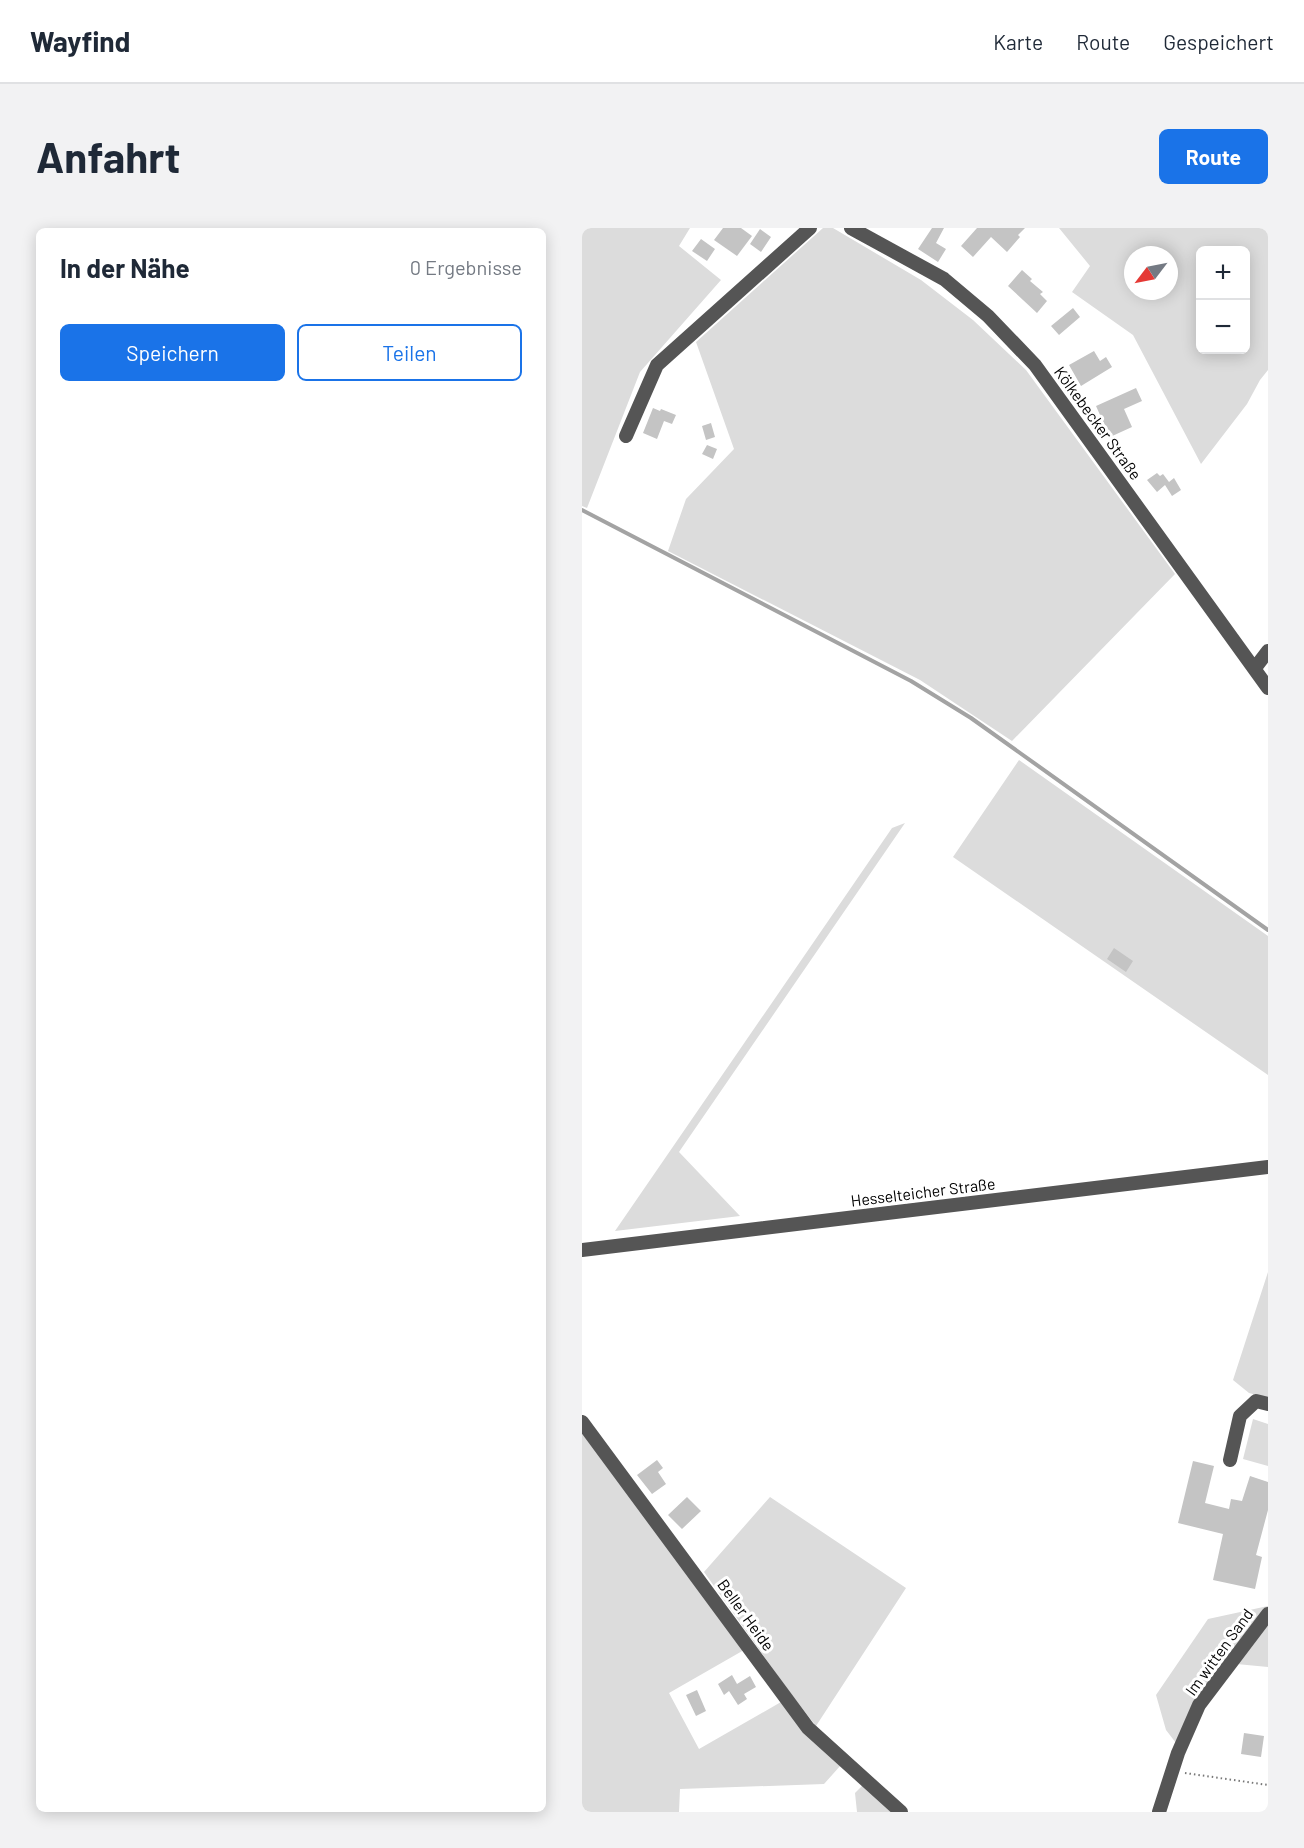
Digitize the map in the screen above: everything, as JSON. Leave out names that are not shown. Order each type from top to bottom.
[{"type":"street","points":[[626,436],[657,365],[810,228]]},
{"type":"street","name":"Kölkebecker Straße","points":[[851,228],[944,279],[988,316],[1035,365],[1268,688]]},
{"type":"street","points":[[1255,668],[1268,651]]},
{"type":"street","name":"Hesselteicher Straße","points":[[582,1250],[1268,1167]]},
{"type":"street","points":[[1230,1460],[1240,1416],[1256,1401],[1268,1404]]},
{"type":"street","name":"Beller Heide","points":[[582,1422],[808,1728],[901,1812]]},
{"type":"street","name":"Im witten Sand","points":[[1159,1812],[1178,1753],[1199,1705],[1268,1614]]},
{"type":"path","points":[[1173,1769],[1193,1775],[1268,1785]]},
{"type":"shaded area","points":[[582,228],[690,228],[679,246],[721,280],[640,372],[587,508],[582,506]]},
{"type":"shaded area","points":[[823,228],[833,228],[921,280],[973,320],[1026,370],[1175,574],[1012,741],[920,680],[668,551],[686,499],[734,449],[696,342]]},
{"type":"shaded area","points":[[1059,228],[1268,228],[1268,370],[1247,404],[1201,464],[1133,335],[1072,292],[1090,266]]},
{"type":"shaded area","points":[[1019,760],[1268,936],[1268,1075],[953,857]]},
{"type":"shaded area","points":[[905,823],[679,1152],[740,1216],[615,1231],[892,828]]},
{"type":"shaded area","points":[[1268,1272],[1268,1398],[1249,1393],[1233,1380]]},
{"type":"shaded area","points":[[1253,1419],[1268,1424],[1268,1466],[1243,1459]]},
{"type":"shaded area","points":[[582,1432],[744,1650],[669,1693],[699,1749],[781,1702],[804,1732],[841,1765],[824,1784],[680,1789],[679,1812],[582,1812]]},
{"type":"shaded area","points":[[770,1497],[906,1588],[816,1726],[704,1572]]},
{"type":"shaded area","points":[[1268,1606],[1268,1667],[1226,1663],[1176,1743],[1166,1730],[1156,1695],[1208,1619]]},
{"type":"shaded area","points":[[863,1785],[892,1812],[857,1812],[855,1793]]},
{"type":"building","points":[[723,228],[741,228],[752,236],[737,256],[714,240]]},
{"type":"building","points":[[932,228],[944,228],[936,243],[946,249],[938,262],[918,249]]},
{"type":"building","points":[[977,228],[1025,228],[1007,252],[991,237],[973,257],[961,246]]},
{"type":"building","points":[[760,229],[771,237],[761,252],[750,244]]},
{"type":"building","points":[[701,239],[715,249],[707,261],[692,251]]},
{"type":"building","points":[[1022,270],[1032,279],[1030,281],[1043,292],[1040,294],[1047,301],[1037,313],[1008,286]]},
{"type":"building","points":[[1073,308],[1080,317],[1059,335],[1051,326]]},
{"type":"building","points":[[1094,351],[1100,361],[1106,357],[1112,367],[1081,386],[1069,365]]},
{"type":"building","points":[[1136,388],[1142,401],[1124,409],[1132,427],[1110,437],[1096,406]]},
{"type":"building","points":[[653,408],[676,415],[672,424],[664,421],[657,439],[643,433]]},
{"type":"building","points":[[711,423],[715,437],[706,440],[702,426]]},
{"type":"building","points":[[707,445],[717,449],[713,459],[702,454]]},
{"type":"building","points":[[1157,473],[1160,476],[1163,474],[1169,482],[1174,478],[1181,490],[1172,496],[1165,485],[1157,492],[1147,480]]},
{"type":"building","points":[[1114,948],[1133,961],[1126,972],[1107,959]]},
{"type":"building","points":[[657,1460],[663,1468],[658,1472],[666,1484],[652,1494],[637,1475]]},
{"type":"building","points":[[1193,1461],[1214,1466],[1205,1503],[1229,1509],[1231,1499],[1242,1501],[1250,1476],[1268,1482],[1268,1510],[1256,1555],[1262,1557],[1255,1589],[1213,1580],[1223,1534],[1178,1523]]},
{"type":"building","points":[[687,1497],[701,1511],[682,1529],[668,1515]]},
{"type":"building","points":[[732,1675],[737,1684],[750,1676],[756,1687],[744,1694],[747,1699],[738,1705],[729,1691],[724,1695],[718,1684]]},
{"type":"building","points":[[697,1690],[706,1711],[696,1716],[686,1695]]},
{"type":"building","points":[[1244,1733],[1264,1736],[1261,1757],[1241,1754]]},
{"type":"waterway","points":[[582,510],[911,681],[971,718],[1268,930]]}]
